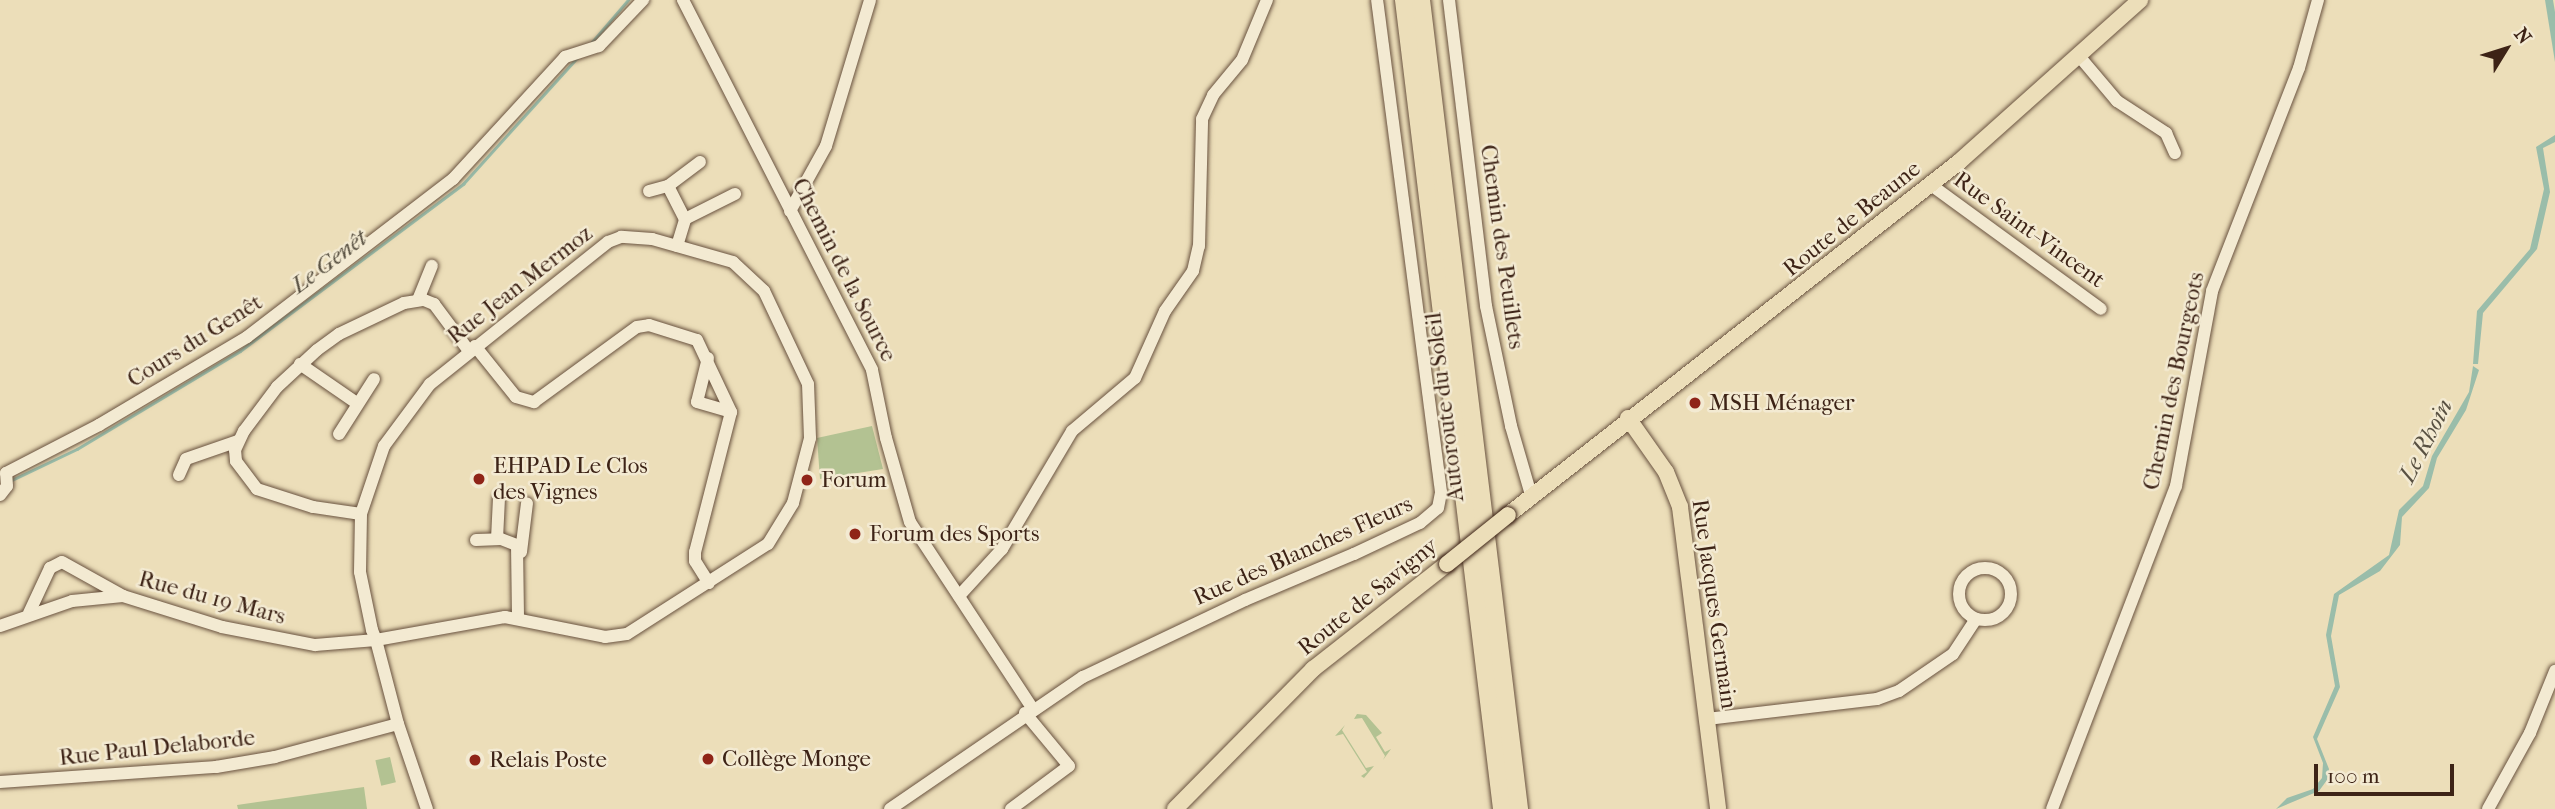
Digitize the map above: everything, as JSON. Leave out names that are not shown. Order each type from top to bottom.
[{"type":"highway","name":"Autoroute du Soleil","points":[[1404,0],[1502,809]]},
{"type":"highway","name":"Autoroute du Soleil","points":[[1420,0],[1519,809]]},
{"type":"main road","name":"Route de Beaune","points":[[1579,457],[1931,185],[2140,0]]},
{"type":"main road","name":"Rue Jacques Germain","points":[[1628,418],[1666,472],[1677,497],[1718,809]]},
{"type":"main road","name":"Route de Savigny","points":[[1175,809],[1313,669],[1579,457]]},
{"type":"main road","name":"Route de Savigny","points":[[1185,809],[1199,787]]},
{"type":"street","name":"Cours du Genêt","points":[[4,486],[17,466],[90,431],[247,337],[453,179],[565,57],[584,51],[643,0]]},
{"type":"street","name":"Chemin de la Source","points":[[683,0],[873,370],[876,409],[908,515],[1029,711],[1069,766],[1011,809]]},
{"type":"street","points":[[790,211],[826,146],[870,0]]},
{"type":"street","points":[[959,597],[1002,549],[1072,431],[1135,378],[1166,311],[1193,271],[1199,246],[1202,119],[1213,95],[1242,60],[1267,0]]},
{"type":"street","name":"Rue des Blanches Fleurs","points":[[890,809],[1029,711],[1105,666],[1420,523],[1438,508],[1441,492],[1377,0]]},
{"type":"street","name":"Chemin des Peuillets","points":[[1449,0],[1486,306],[1515,442],[1531,495]]},
{"type":"street","name":"Chemin des Bourgeots","points":[[2052,809],[2178,479],[2212,290],[2299,68],[2318,0]]},
{"type":"street","points":[[2079,56],[2117,101],[2165,133],[2175,153]]},
{"type":"street","points":[[649,191],[668,186],[701,162]]},
{"type":"street","name":"Rue Saint-Vincent","points":[[1931,185],[2101,309]]},
{"type":"street","points":[[668,186],[685,219],[677,246]]},
{"type":"street","points":[[685,219],[735,194]]},
{"type":"street","name":"Rue Jean Mermoz","points":[[427,809],[398,724],[360,572],[362,514],[374,468],[401,418],[430,384],[608,242],[636,237],[733,262],[757,281],[803,368],[817,421]]},
{"type":"street","points":[[179,475],[186,459],[238,441],[300,364],[339,334],[418,300],[432,266]]},
{"type":"street","points":[[418,300],[440,310],[516,397],[526,402],[544,399],[637,327],[690,336],[708,358],[731,412],[695,552],[695,561],[709,583]]},
{"type":"street","points":[[708,358],[696,402],[731,412]]},
{"type":"street","points":[[300,364],[355,402]]},
{"type":"street","points":[[339,434],[355,402],[374,379]]},
{"type":"street","name":"Rue du 19 Mars","points":[[0,626],[29,612],[72,601],[123,596],[222,627],[315,645],[376,640],[487,618],[518,617],[618,637],[768,544],[782,527],[793,503],[817,421]]},
{"type":"street","points":[[238,441],[239,469],[257,489],[313,507],[362,514]]},
{"type":"street","points":[[497,538],[499,498]]},
{"type":"street","points":[[518,617],[520,552],[527,503]]},
{"type":"street","points":[[477,540],[497,538],[512,542],[520,552]]},
{"type":"street","points":[[29,612],[50,568],[61,562],[123,596]]},
{"type":"street","points":[[1994,570],[2010,588],[2009,606],[1995,619],[1976,619],[1962,607],[1960,589],[1970,573],[1994,570]]},
{"type":"street","points":[[1707,719],[1877,699],[1899,691],[1953,654],[1976,619]]},
{"type":"street","points":[[2488,809],[2530,733],[2555,671]]},
{"type":"street","name":"Rue Paul Delaborde","points":[[0,782],[216,767],[275,757],[398,724]]},
{"type":"shaded area","points":[[2545,0],[2553,0],[2555,12],[2555,62]]},
{"type":"shaded area","points":[[2555,135],[2555,142],[2543,148],[2550,192],[2537,249],[2483,313],[2478,364],[2473,364],[2477,311],[2530,249],[2544,189],[2536,147]]},
{"type":"shaded area","points":[[2473,366],[2479,370],[2466,410],[2437,458],[2429,488],[2402,517],[2400,545],[2380,571],[2339,595],[2331,636],[2340,687],[2317,739],[2329,769],[2327,780],[2319,791],[2276,809],[2287,798],[2313,789],[2322,778],[2323,763],[2313,737],[2335,686],[2326,635],[2334,594],[2389,555],[2399,510],[2423,486],[2432,456],[2469,392]]},
{"type":"shaded area","points":[[872,426],[883,469],[820,479],[817,438]]},
{"type":"shaded area","points":[[1357,714],[1366,715],[1382,733],[1376,737],[1385,752],[1391,749],[1383,760],[1385,756],[1362,718],[1354,719]]},
{"type":"shaded area","points":[[1345,725],[1342,730],[1366,768],[1374,766],[1364,778],[1361,776],[1367,772],[1343,734],[1335,736]]},
{"type":"shaded area","points":[[390,757],[396,782],[381,786],[375,760]]},
{"type":"shaded area","points":[[364,787],[367,809],[238,809],[237,805]]},
{"type":"waterway","name":"Le Genêt","points":[[591,43],[628,0]]},
{"type":"waterway","name":"Le Genêt","points":[[12,480],[77,449],[240,351],[463,184],[577,58]]},
{"type":"place","name":"MSH Ménager","points":[[1695,403]]},
{"type":"place","name":"EHPAD Le Clos des Vignes","points":[[479,479]]},
{"type":"place","name":"Forum","points":[[807,480]]},
{"type":"place","name":"Forum des Sports","points":[[855,534]]},
{"type":"place","name":"Collège Monge","points":[[708,759]]},
{"type":"place","name":"Relais Poste","points":[[475,760]]},
{"type":"water label","name":"Le Rhoin","points":[[2426,441]]}]
